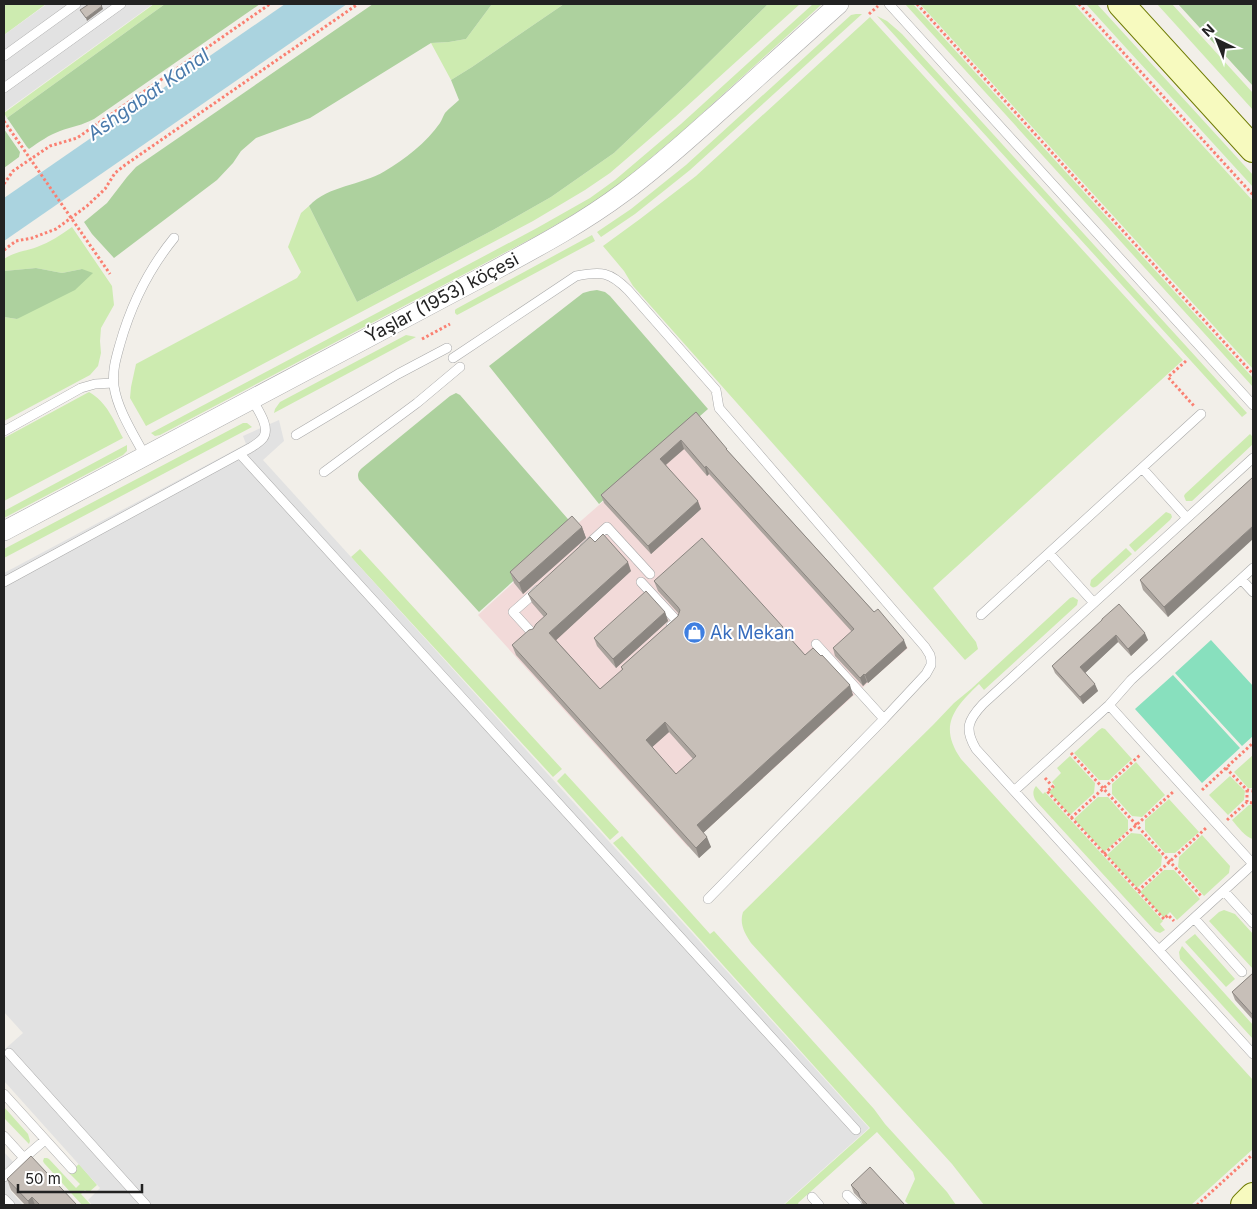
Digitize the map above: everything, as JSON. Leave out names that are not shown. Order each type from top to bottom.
[{"type":"street","name":"Ýaşlar (1953) köçesi","points":[[4,531],[499,268],[588,218],[664,160],[839,4]]},
{"type":"street","points":[[1121,4],[1253,150]]},
{"type":"street","points":[[1244,1205],[1253,1196]]},
{"type":"lane","points":[[4,56],[76,4]]},
{"type":"lane","points":[[4,88],[121,4]]},
{"type":"lane","points":[[889,4],[1253,405]]},
{"type":"lane","points":[[145,456],[117,399],[113,383],[114,362],[126,322],[138,294],[161,254],[174,238]]},
{"type":"lane","points":[[453,358],[576,276],[593,273],[606,274],[618,280],[716,390],[718,408],[930,654],[931,666],[926,674],[708,899]]},
{"type":"lane","points":[[296,435],[398,374],[447,348]]},
{"type":"lane","points":[[324,472],[460,367]]},
{"type":"lane","points":[[4,431],[81,388],[95,384],[113,383]]},
{"type":"lane","points":[[4,582],[259,442],[265,436],[265,423],[252,399]]},
{"type":"lane","points":[[981,615],[1201,414]]},
{"type":"lane","points":[[240,454],[856,1130]]},
{"type":"lane","points":[[1253,458],[983,704],[973,715],[968,731],[976,749],[1253,1054]]},
{"type":"lane","points":[[1142,468],[1187,518]]},
{"type":"lane","points":[[580,552],[607,527],[650,574]]},
{"type":"lane","points":[[1049,553],[1094,603]]},
{"type":"lane","points":[[1014,791],[1109,705],[1131,680],[1253,568]]},
{"type":"lane","points":[[1241,579],[1253,592]]},
{"type":"lane","points":[[641,582],[676,621],[662,634]]},
{"type":"lane","points":[[533,634],[513,612],[543,586]]},
{"type":"lane","points":[[816,644],[884,719]]},
{"type":"lane","points":[[1109,705],[1253,864],[1159,950]]},
{"type":"lane","points":[[1224,891],[1253,923]]},
{"type":"lane","points":[[1194,918],[1242,972]]},
{"type":"lane","points":[[9,1053],[146,1205]]},
{"type":"lane","points":[[4,1094],[72,1169]]},
{"type":"lane","points":[[4,1136],[24,1158]]},
{"type":"lane","points":[[4,1177],[45,1140]]},
{"type":"lane","points":[[847,1194],[857,1205]]},
{"type":"lane","points":[[812,1197],[819,1205]]},
{"type":"lane","points":[[4,1199],[10,1205]]},
{"type":"path","points":[[4,184],[13,171],[50,146],[77,138],[270,4]]},
{"type":"path","points":[[4,250],[16,241],[32,238],[56,228],[93,201],[105,189],[115,174],[125,166],[358,4]]},
{"type":"path","points":[[869,14],[880,4]]},
{"type":"path","points":[[917,4],[1253,374]]},
{"type":"path","points":[[1079,4],[1253,195]]},
{"type":"path","points":[[4,121],[110,274]]},
{"type":"path","points":[[422,338],[450,324]]},
{"type":"path","points":[[1186,360],[1168,378],[1201,414]]},
{"type":"path","points":[[1193,798],[1253,743]]},
{"type":"path","points":[[1072,754],[1202,897]]},
{"type":"path","points":[[1071,818],[1134,761]]},
{"type":"path","points":[[1226,768],[1247,790],[1253,791]]},
{"type":"path","points":[[1045,778],[1053,787],[1047,791],[1071,818],[1164,919],[1168,915],[1175,922]]},
{"type":"path","points":[[1230,817],[1247,802],[1247,790]]},
{"type":"path","points":[[1104,854],[1167,797]]},
{"type":"path","points":[[1247,802],[1253,803]]},
{"type":"path","points":[[1138,891],[1200,834]]},
{"type":"path","points":[[1197,1205],[1251,1156]]},
{"type":"shaded area","points":[[47,4],[153,4],[4,112],[4,35]]},
{"type":"shaded area","points":[[279,420],[284,441],[263,460],[869,1128],[783,1205],[92,1205],[88,1200],[100,1188],[4,1081],[4,1050],[23,1033],[4,1012],[4,573],[246,444],[243,436]]},
{"type":"shaded area","name":"Ak Mekan","points":[[676,438],[871,613],[881,617],[908,648],[688,847],[478,615],[575,526]]},
{"type":"shaded area","points":[[4,1152],[25,1175],[9,1189],[23,1205],[4,1205]]},
{"type":"green space","points":[[4,4],[46,4],[4,35]]},
{"type":"green space","points":[[154,4],[165,4],[7,118],[4,113]]},
{"type":"green space","points":[[165,4],[260,4],[94,119],[56,133],[29,149],[7,118]]},
{"type":"green space","points":[[373,4],[492,4],[466,39],[431,43],[310,118],[256,138],[241,151],[217,180],[114,258],[92,234],[84,222],[107,203],[136,167]]},
{"type":"green space","points":[[492,4],[564,4],[451,80],[431,43],[466,39]]},
{"type":"green space","points":[[564,4],[768,4],[614,153],[551,197],[357,302],[309,206],[326,194],[375,176],[407,156],[429,137],[445,113],[459,100],[451,80]]},
{"type":"green space","points":[[768,4],[800,4],[675,117],[610,173],[585,190],[533,221],[146,426],[130,398],[136,364],[297,278],[301,272],[288,247],[301,213],[309,206],[357,302],[551,197],[614,153]]},
{"type":"green space","points":[[813,4],[822,4],[685,129],[619,185],[593,203],[540,234],[160,435],[155,436],[151,433],[590,198],[615,180],[681,124]]},
{"type":"green space","points":[[905,4],[913,4],[1253,378],[1253,387]]},
{"type":"green space","points":[[920,4],[1074,4],[1253,201],[1253,369]]},
{"type":"green space","points":[[1086,4],[1097,4],[1253,175],[1253,187]]},
{"type":"green space","points":[[1157,4],[1172,4],[1253,93],[1253,110]]},
{"type":"green space","points":[[1178,4],[1253,4],[1253,86]]},
{"type":"green space","points":[[862,14],[690,170],[635,214],[601,237],[597,232],[631,209],[686,165],[851,15]]},
{"type":"green space","points":[[877,16],[887,21],[902,34],[1247,413],[1242,417]]},
{"type":"green space","points":[[870,17],[1183,360],[933,588],[976,642],[978,649],[965,660],[633,286],[624,271],[603,246],[696,176]]},
{"type":"green space","points":[[4,129],[20,152],[19,157],[4,168]]},
{"type":"green space","points":[[72,227],[112,286],[114,305],[101,328],[101,353],[98,366],[90,375],[4,421],[4,317],[17,319],[82,269],[62,273],[36,268],[4,271],[4,259],[46,243]]},
{"type":"green space","points":[[592,235],[595,241],[459,314],[455,313],[456,309]]},
{"type":"green space","points":[[36,268],[62,273],[82,269],[93,273],[75,290],[17,319],[4,317],[4,271]]},
{"type":"green space","points":[[597,290],[605,292],[610,296],[708,409],[599,504],[489,366],[583,293]]},
{"type":"green space","points":[[406,335],[416,337],[274,413],[280,402]]},
{"type":"green space","points":[[89,392],[105,406],[123,438],[4,501],[4,438]]},
{"type":"green space","points":[[456,393],[460,395],[574,526],[479,612],[359,480],[358,476],[362,468]]},
{"type":"green space","points":[[243,423],[247,423],[252,427],[4,558],[4,549]]},
{"type":"green space","points":[[1250,434],[1253,437],[1253,444],[1192,501],[1186,501],[1185,494]]},
{"type":"green space","points":[[127,445],[127,451],[123,455],[4,518],[4,511]]},
{"type":"green space","points":[[1166,512],[1171,514],[1170,520],[1135,552],[1129,545]]},
{"type":"green space","points":[[1126,548],[1132,554],[1097,586],[1092,587],[1090,585],[1091,580]]},
{"type":"green space","points":[[360,549],[562,769],[553,777],[351,557]]},
{"type":"green space","points":[[1073,597],[1078,600],[1077,605],[984,690],[979,684],[962,701],[952,718],[950,727],[951,737],[961,759],[1253,1080],[1253,1149],[1191,1205],[984,1205],[952,1164],[751,943],[742,925],[743,912],[954,703]]},
{"type":"green space","points":[[1211,640],[1253,686],[1253,736],[1242,746],[1175,673]]},
{"type":"green space","points":[[1173,675],[1240,748],[1202,783],[1135,709]]},
{"type":"green space","points":[[1102,728],[1132,759],[1109,780],[1099,780],[1074,753]]},
{"type":"green space","points":[[1253,755],[1253,788],[1248,788],[1234,772]]},
{"type":"green space","points":[[1070,756],[1095,783],[1094,793],[1070,815],[1049,792],[1055,786],[1052,782],[1061,773],[1057,768]]},
{"type":"green space","points":[[1136,762],[1165,795],[1142,817],[1132,816],[1112,794],[1112,784]]},
{"type":"green space","points":[[565,773],[619,832],[610,840],[557,781]]},
{"type":"green space","points":[[1230,776],[1245,791],[1244,800],[1228,815],[1209,795]]},
{"type":"green space","points":[[1036,786],[1043,794],[1045,792],[1163,921],[1160,924],[1165,930],[1160,933],[1155,931],[1036,801],[1033,794]]},
{"type":"green space","points":[[1098,797],[1108,797],[1128,820],[1128,830],[1104,852],[1074,819]]},
{"type":"green space","points":[[1169,799],[1199,832],[1175,853],[1165,853],[1145,830],[1145,820]]},
{"type":"green space","points":[[1249,805],[1253,805],[1253,839],[1244,834],[1232,820]]},
{"type":"green space","points":[[1131,833],[1141,834],[1162,856],[1161,866],[1137,888],[1107,855]]},
{"type":"green space","points":[[1202,835],[1230,866],[1229,873],[1204,896],[1178,867],[1179,857]]},
{"type":"green space","points":[[622,836],[710,934],[714,931],[874,1109],[885,1124],[947,1192],[956,1205],[909,1205],[905,1201],[915,1179],[913,1172],[877,1132],[798,1203],[799,1205],[784,1205],[870,1128],[613,843]]},
{"type":"green space","points":[[1164,870],[1174,870],[1200,899],[1177,920],[1170,912],[1164,918],[1140,892]]},
{"type":"green space","points":[[1224,910],[1235,914],[1253,934],[1253,969],[1209,921]]},
{"type":"green space","points":[[1195,934],[1235,979],[1226,987],[1185,942]]},
{"type":"green space","points":[[1182,946],[1253,1025],[1253,1039],[1180,959],[1179,952]]},
{"type":"green space","points":[[4,1107],[28,1134],[29,1144],[4,1118]]},
{"type":"green space","points":[[44,1158],[49,1159],[76,1188],[80,1184],[69,1173],[79,1164],[97,1185],[88,1193],[85,1190],[81,1194],[91,1205],[82,1205],[44,1163]]},
{"type":"water","points":[[285,4],[347,4],[4,241],[4,198]]},
{"type":"building","points":[[89,4],[100,4],[102,6],[86,18],[80,10]]},
{"type":"building","points":[[696,412],[726,449],[874,612],[878,609],[904,640],[865,675],[860,678],[833,648],[854,629],[681,440],[660,459],[698,501],[648,546],[601,495]]},
{"type":"building","points":[[1253,477],[1253,526],[1164,607],[1140,580]]},
{"type":"building","points":[[572,516],[582,527],[519,583],[510,572]]},
{"type":"building","points":[[603,534],[628,562],[549,633],[600,689],[623,669],[621,667],[678,616],[680,610],[678,607],[654,581],[702,538],[783,627],[781,628],[805,655],[813,648],[850,685],[697,825],[707,837],[696,848],[512,645],[529,630],[533,629],[547,614],[528,594],[590,537],[595,542]],"holes":[[[665,722],[696,756],[676,774],[646,740]]]},
{"type":"building","points":[[646,591],[665,612],[613,659],[594,638]]},
{"type":"building","points":[[1119,604],[1145,633],[1128,649],[1116,635],[1080,667],[1095,684],[1080,697],[1052,666]]},
{"type":"building","points":[[1253,973],[1253,1015],[1232,992]]},
{"type":"building","points":[[31,1156],[77,1205],[40,1205],[32,1197],[28,1201],[7,1179]]},
{"type":"building","points":[[870,1167],[905,1205],[868,1205],[860,1197],[851,1185]]},
{"type":"place","name":"Ak Mekan","points":[[694,633]]},
{"type":"water label","name":"Ashgabat Kanal","points":[[148,94]]}]
